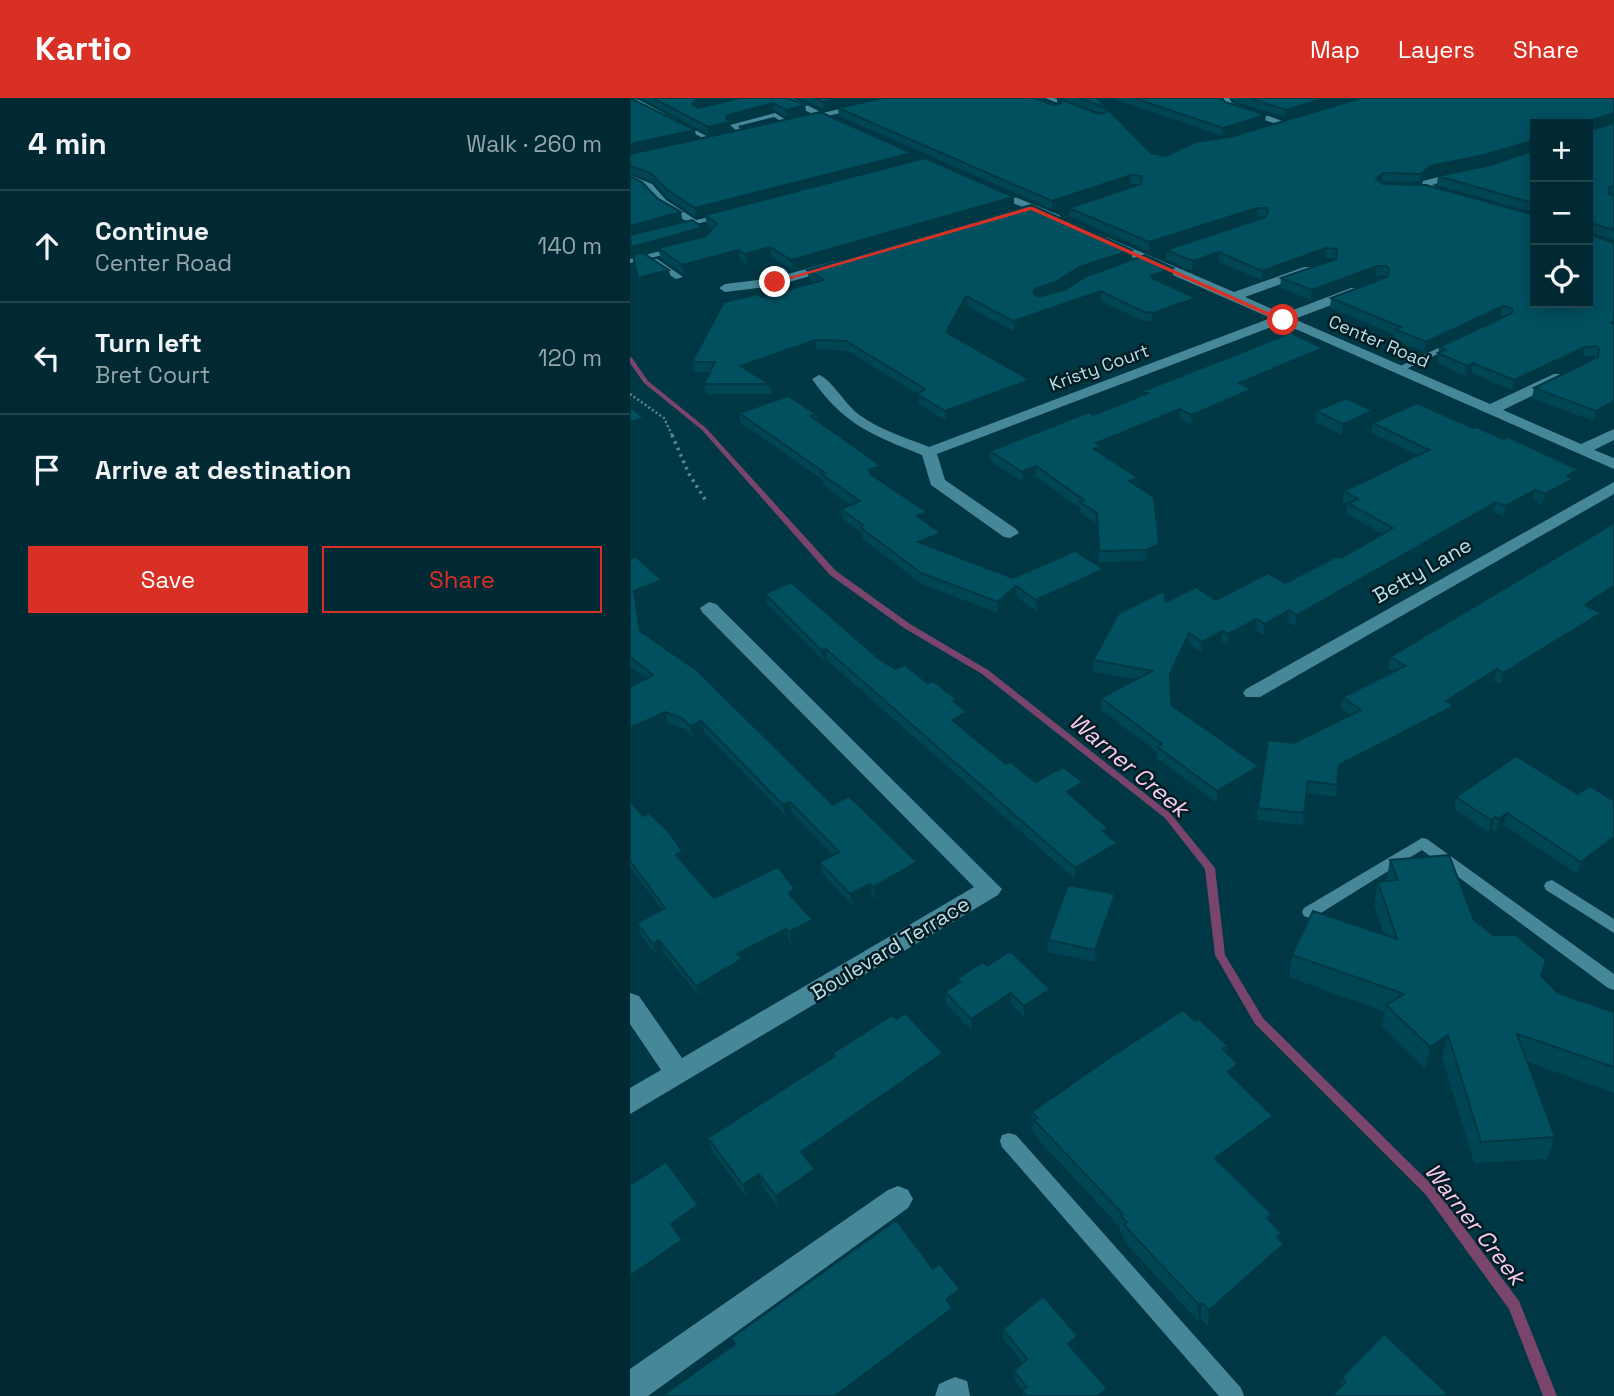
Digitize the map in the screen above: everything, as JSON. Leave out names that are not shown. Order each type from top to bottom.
[{"type":"street","points":[[784,98],[856,130]]},
{"type":"street","points":[[698,143],[899,98]]},
{"type":"street","points":[[1224,98],[1227,105],[1283,123]]},
{"type":"street","points":[[1260,130],[1296,120]]},
{"type":"street","points":[[1464,200],[1421,188],[1433,179],[1472,172]]},
{"type":"street","points":[[974,183],[1031,208],[1059,216]]},
{"type":"street","points":[[1005,215],[1031,208]]},
{"type":"street","name":"Center Road","points":[[1096,236],[1614,464]]},
{"type":"street","points":[[724,288],[775,282],[852,260]]},
{"type":"street","points":[[1233,298],[1318,267]]},
{"type":"street","name":"Kristy Court","points":[[929,452],[1368,286]]},
{"type":"street","points":[[1492,409],[1577,368]]},
{"type":"street","points":[[819,379],[835,404],[859,424],[929,452],[937,482],[1010,533]]},
{"type":"street","points":[[1583,449],[1614,434]]},
{"type":"street","name":"Betty Lane","points":[[1253,693],[1614,487]]},
{"type":"street","name":"Boulevard Terrace","points":[[630,1102],[990,889],[709,608]]},
{"type":"street","points":[[630,1003],[678,1073]]},
{"type":"street","points":[[630,1389],[898,1199]]},
{"type":"lane","points":[[630,100],[726,137]]},
{"type":"lane","points":[[1047,102],[1056,109]]},
{"type":"lane","points":[[1047,102],[1081,110]]},
{"type":"lane","points":[[630,177],[649,186],[663,202],[699,225]]},
{"type":"lane","points":[[682,226],[699,225],[734,213]]},
{"type":"lane","points":[[630,261],[681,248]]},
{"type":"lane","points":[[648,257],[679,277]]},
{"type":"lane","points":[[1399,369],[1469,336]]},
{"type":"lane","points":[[1310,912],[1422,843],[1614,983]]},
{"type":"lane","points":[[1552,886],[1614,928]]},
{"type":"lane","points":[[1009,1141],[1233,1396]]},
{"type":"path","points":[[630,394],[664,418],[689,474],[706,500]]},
{"type":"building","points":[[630,98],[695,130],[630,144]]},
{"type":"building","points":[[653,98],[706,98],[694,101],[692,104],[698,108],[740,98],[788,98],[805,105],[786,110],[773,103],[728,115],[726,118],[730,122],[708,127]]},
{"type":"building","points":[[815,98],[839,98],[823,102]]},
{"type":"building","points":[[882,98],[1035,98],[1053,105],[1061,103],[1057,98],[1099,114],[1107,112],[1106,108],[1080,98],[1097,98],[1151,153],[1166,156],[1195,142],[1230,137],[1361,98],[1614,98],[1614,113],[1593,120],[1530,119],[1530,141],[1484,155],[1430,166],[1421,174],[1383,173],[1376,179],[1383,184],[1426,185],[1530,214],[1530,308],[1593,308],[1593,235],[1614,243],[1614,320],[1611,323],[1614,324],[1614,401],[1596,411],[1534,388],[1598,357],[1599,349],[1596,346],[1585,347],[1514,380],[1473,363],[1467,366],[1438,353],[1446,350],[1439,347],[1512,313],[1512,308],[1503,306],[1426,342],[1395,329],[1401,327],[1331,298],[1387,277],[1389,269],[1386,266],[1377,266],[1312,290],[1281,278],[1336,259],[1337,249],[1326,248],[1262,271],[1219,252],[1193,261],[1166,250],[1266,217],[1266,208],[1257,208],[1149,242],[1069,208],[1141,184],[1142,176],[1131,175],[1052,201],[838,108]]},
{"type":"building","points":[[1134,98],[1222,98],[1225,102],[1266,115],[1223,128]]},
{"type":"building","points":[[1249,98],[1326,98],[1286,110]]},
{"type":"building","points":[[820,112],[912,153],[695,208],[666,189],[651,173],[630,166],[630,154]]},
{"type":"building","points":[[1614,123],[1614,187],[1609,187],[1609,194],[1614,195],[1614,230],[1593,224],[1593,129]]},
{"type":"building","points":[[1530,152],[1530,203],[1438,176],[1491,165]]},
{"type":"building","points":[[925,158],[1014,197],[791,260],[770,247],[745,254],[738,250],[682,265],[658,248],[706,236],[717,224],[705,215]]},
{"type":"building","points":[[630,176],[642,182],[657,198],[681,212],[630,226]]},
{"type":"building","points":[[1031,205],[1132,250],[1079,267],[1057,281],[1035,289],[1033,292],[1038,297],[1064,290],[1087,276],[1145,255],[1173,268],[1151,276],[1152,278],[1196,298],[1153,313],[1144,312],[1101,291],[1013,321],[966,296],[946,332],[1030,380],[945,411],[917,394],[925,389],[846,341],[815,340],[741,366],[770,384],[704,384],[715,362],[692,362],[724,302],[758,294],[761,297],[824,280],[807,270]]},
{"type":"building","points":[[692,220],[701,226],[631,247],[630,235]]},
{"type":"building","points":[[643,253],[669,270],[638,278],[633,255]]},
{"type":"building","points":[[1291,333],[1323,348],[1239,383],[1252,389],[1192,415],[1180,409],[1096,443],[1102,446],[1094,449],[1138,478],[1129,481],[1154,497],[1159,544],[1147,550],[1099,551],[1097,513],[1080,502],[1084,500],[1036,466],[1022,472],[990,451],[1089,412],[1093,415],[1148,393],[1143,391]]},
{"type":"building","points":[[788,396],[816,414],[811,416],[881,466],[869,470],[870,474],[927,512],[917,516],[941,533],[918,542],[1013,578],[1075,551],[1104,569],[1036,600],[1016,586],[998,602],[921,573],[861,528],[863,525],[841,509],[860,501],[739,413]]},
{"type":"building","points":[[1346,398],[1373,411],[1343,424],[1316,411]]},
{"type":"building","points":[[1417,403],[1473,428],[1503,439],[1508,437],[1577,469],[1567,476],[1573,479],[1545,494],[1535,490],[1506,506],[1496,502],[1297,615],[1289,610],[1265,624],[1257,619],[1228,634],[1223,631],[1202,642],[1189,633],[1170,674],[1171,705],[1259,766],[1217,791],[1157,747],[1162,744],[1101,698],[1152,671],[1093,660],[1119,613],[1164,591],[1166,602],[1196,587],[1216,600],[1268,573],[1285,583],[1338,556],[1341,558],[1393,528],[1348,503],[1358,499],[1344,491],[1429,450],[1373,423]]},
{"type":"building","points":[[630,407],[644,418],[630,422]]},
{"type":"building","points":[[1614,523],[1614,586],[1585,605],[1601,613],[1503,673],[1497,669],[1446,701],[1454,706],[1339,765],[1337,785],[1308,781],[1304,813],[1258,808],[1268,740],[1294,743],[1361,710],[1343,697],[1405,666],[1390,657]]},
{"type":"building","points":[[636,557],[662,580],[634,591],[640,631],[699,672],[833,805],[849,796],[917,862],[873,887],[870,884],[850,894],[819,862],[839,852],[790,802],[783,805],[701,721],[690,726],[682,718],[665,712],[630,728],[630,687],[653,675],[630,657],[630,559]]},
{"type":"building","points":[[791,582],[878,658],[895,669],[904,665],[928,683],[933,681],[956,699],[953,701],[967,712],[952,720],[1006,764],[1011,762],[1035,782],[1063,767],[1083,782],[1067,792],[1108,828],[1103,831],[1117,843],[1075,868],[826,649],[821,650],[765,594]]},
{"type":"building","points":[[1516,756],[1578,794],[1590,786],[1614,801],[1614,837],[1581,862],[1507,813],[1499,819],[1495,817],[1491,820],[1456,797]]},
{"type":"building","points":[[630,801],[643,816],[649,813],[669,832],[682,851],[676,855],[714,898],[778,867],[794,888],[789,894],[813,920],[789,932],[786,929],[737,954],[742,959],[696,986],[659,940],[653,944],[637,923],[665,908],[630,861]]},
{"type":"building","points":[[1449,855],[1474,920],[1493,935],[1516,935],[1546,960],[1541,976],[1558,993],[1614,1012],[1614,1067],[1517,1034],[1555,1137],[1481,1142],[1448,1035],[1430,1047],[1386,1005],[1404,994],[1292,955],[1313,911],[1397,939],[1378,882],[1398,880],[1390,860]]},
{"type":"building","points":[[1068,885],[1115,894],[1095,950],[1048,940]]},
{"type":"building","points":[[1010,951],[1050,989],[1024,1006],[1011,993],[971,1019],[945,992],[961,982],[957,979],[983,962],[987,966]]},
{"type":"building","points":[[1183,1010],[1195,1021],[1199,1019],[1228,1046],[1223,1049],[1238,1064],[1228,1072],[1273,1116],[1215,1158],[1272,1214],[1267,1218],[1282,1233],[1277,1237],[1284,1244],[1209,1310],[1202,1303],[1199,1305],[1124,1225],[1127,1222],[1120,1216],[1123,1214],[1034,1120],[1038,1118],[1032,1112]]},
{"type":"building","points":[[905,1013],[943,1053],[801,1152],[815,1169],[776,1196],[759,1174],[743,1185],[708,1138],[835,1056],[833,1053],[892,1015],[896,1019]]},
{"type":"building","points":[[666,1162],[698,1205],[671,1224],[682,1240],[630,1276],[630,1185]]},
{"type":"building","points":[[896,1220],[933,1269],[939,1263],[960,1289],[946,1300],[953,1308],[835,1396],[662,1396],[735,1344],[731,1338]]},
{"type":"building","points":[[1043,1296],[1078,1336],[1068,1344],[1107,1388],[1098,1396],[1027,1396],[1022,1390],[1027,1387],[1014,1371],[1027,1359],[1003,1329]]},
{"type":"building","points":[[1384,1334],[1447,1393],[1444,1396],[1332,1396],[1346,1382],[1342,1377]]},
{"type":"waterway","name":"Warner Creek","points":[[630,359],[646,382],[704,429],[833,573],[907,626],[985,672],[1168,816],[1210,868],[1220,955],[1259,1021],[1430,1191],[1514,1305],[1550,1396]]},
{"type":"route","points":[[775,282],[1031,208],[1283,320]]}]
